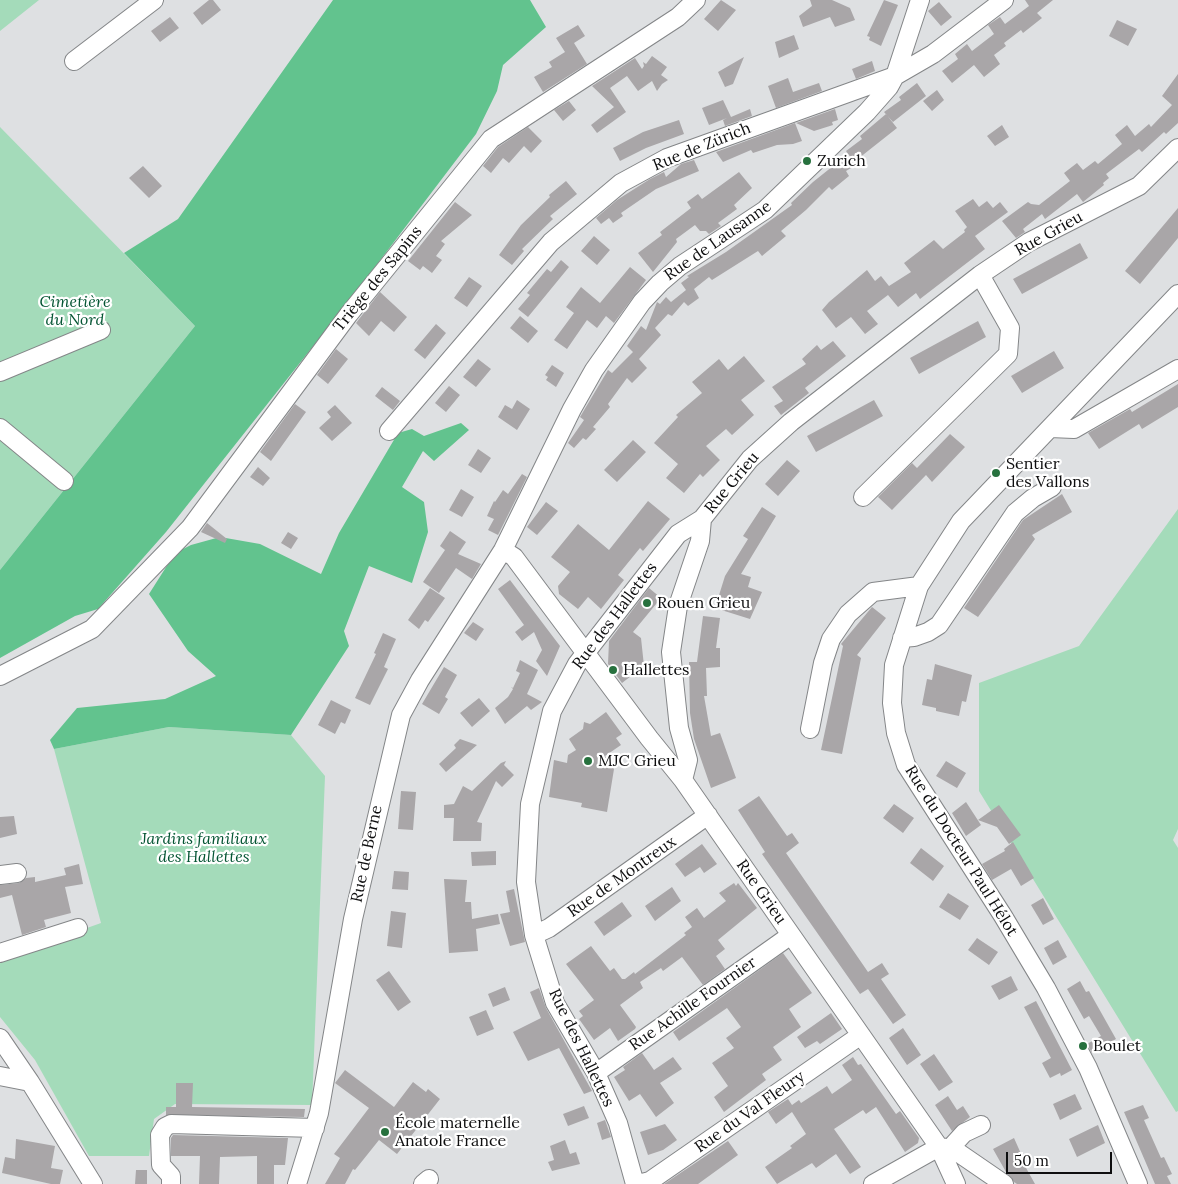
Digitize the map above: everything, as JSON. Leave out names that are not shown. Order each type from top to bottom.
[{"type":"street","points":[[74,61],[154,0]]},
{"type":"street","name":"Triège des Sapins","points":[[0,676],[92,628],[190,528],[349,314],[491,139],[678,17],[696,0]]},
{"type":"street","name":"Rue de Lausanne","points":[[503,550],[572,409],[605,354],[642,302],[680,266],[765,210],[867,112],[895,76],[920,0]]},
{"type":"street","name":"Rue de Zürich","points":[[390,430],[551,242],[621,183],[667,158],[895,76],[933,54],[1004,0]]},
{"type":"street","name":"Rue Grieu","points":[[955,1182],[953,1152],[861,1035],[683,780],[688,760],[679,728],[671,652],[678,606],[700,542],[702,519],[750,459],[775,435],[980,275],[1029,242],[1139,186],[1178,148]]},
{"type":"street","points":[[863,497],[1008,354],[1010,328],[980,275]]},
{"type":"street","name":"Rue du Docteur Paul Hélot","points":[[1138,1184],[1088,1068],[1046,988],[1003,916],[906,765],[896,733],[892,703],[894,665],[919,586],[961,521],[1178,294]]},
{"type":"street","points":[[0,372],[101,330]]},
{"type":"street","points":[[1050,428],[1074,429],[1178,369]]},
{"type":"street","points":[[0,428],[64,481]]},
{"type":"street","points":[[902,638],[914,638],[928,632],[939,624],[1015,513],[1033,498],[1052,487]]},
{"type":"street","name":"Rue des Hallettes","points":[[637,1184],[618,1123],[596,1073],[555,1003],[534,934],[526,882],[530,804],[552,711],[585,652],[678,534],[702,519]]},
{"type":"street","points":[[503,550],[514,556],[648,738],[683,780]]},
{"type":"street","name":"Rue de Berne","points":[[297,1184],[319,1113],[355,910],[401,715],[420,680],[503,550]]},
{"type":"street","points":[[810,730],[823,663],[831,639],[848,614],[873,592],[919,586]]},
{"type":"street","name":"Rue de Montreux","points":[[534,934],[549,928],[708,815]]},
{"type":"street","points":[[0,953],[78,928]]},
{"type":"street","name":"Rue Achille Fournier","points":[[596,1073],[791,935]]},
{"type":"street","name":"Rue du Val Fleury","points":[[637,1184],[650,1181],[861,1035]]},
{"type":"street","points":[[0,1038],[30,1082],[93,1184]]},
{"type":"street","points":[[0,1076],[30,1082]]},
{"type":"street","points":[[171,1184],[172,1176],[160,1165],[160,1135],[171,1124],[314,1128]]},
{"type":"street","points":[[955,1182],[954,1144],[964,1133],[981,1125]]},
{"type":"street","points":[[872,1184],[953,1152]]},
{"type":"street","points":[[953,1152],[1004,1184]]},
{"type":"green space","points":[[0,0],[39,0],[0,31]]},
{"type":"green space","points":[[333,0],[530,0],[546,27],[503,65],[497,91],[476,134],[356,292],[166,532],[98,609],[75,616],[0,658],[0,570],[195,326],[124,253],[178,219]]},
{"type":"green space","name":"Cimetière du Nord","points":[[0,127],[195,326],[0,570]]},
{"type":"green space","points":[[461,423],[469,430],[434,461],[423,451],[402,487],[424,502],[428,532],[412,583],[369,566],[344,631],[349,646],[291,735],[169,727],[54,749],[50,740],[77,708],[165,699],[216,676],[188,651],[149,594],[175,553],[191,545],[220,537],[260,544],[321,574],[339,533],[398,433],[412,429],[424,436]]},
{"type":"green space","points":[[1178,509],[1178,829],[1173,840],[1178,848],[1178,1111],[1176,1112],[979,791],[979,683],[1079,646]]},
{"type":"green space","name":"Jardins familiaux des Hallettes","points":[[169,727],[291,735],[325,776],[312,1105],[175,1104],[154,1119],[149,1156],[89,1156],[35,1060],[0,1017],[0,959],[101,923],[54,749]]},
{"type":"building","points":[[209,0],[213,0],[221,10],[202,25],[193,13]]},
{"type":"building","points":[[721,0],[736,10],[718,31],[704,19]]},
{"type":"building","points":[[810,0],[832,0],[850,8],[855,20],[835,27],[830,17],[803,27],[799,16],[812,6]]},
{"type":"building","points":[[884,0],[898,5],[881,46],[869,40],[870,37],[867,36]]},
{"type":"building","points":[[1025,0],[1053,0],[1037,13],[1042,18],[1023,33],[1021,30],[1004,43],[1006,46],[994,55],[1000,64],[984,77],[974,65],[952,83],[942,71],[958,59],[955,54],[967,44],[972,51],[994,34],[988,25],[1000,17],[1005,24],[1029,6]]},
{"type":"building","points":[[939,2],[952,17],[941,26],[928,11]]},
{"type":"building","points":[[170,17],[179,28],[160,42],[151,31]]},
{"type":"building","points":[[1117,20],[1137,29],[1128,46],[1109,36]]},
{"type":"building","points":[[578,25],[585,36],[574,43],[587,64],[543,92],[534,77],[552,67],[549,62],[565,52],[556,38]]},
{"type":"building","points":[[794,35],[799,49],[779,58],[775,42]]},
{"type":"building","points":[[652,56],[667,67],[661,75],[668,80],[657,91],[652,81],[638,91],[627,76],[610,88],[626,112],[597,133],[591,125],[614,107],[592,86],[635,58],[642,69],[644,66],[643,62],[646,64]]},
{"type":"building","points":[[744,57],[733,84],[725,87],[718,72]]},
{"type":"building","points":[[872,61],[875,71],[856,79],[852,69]]},
{"type":"building","points":[[1178,74],[1178,123],[1166,134],[1164,132],[1142,152],[1139,149],[1106,174],[1109,178],[1103,183],[1104,185],[1083,202],[1077,194],[1045,219],[1042,214],[1023,229],[1025,232],[1016,238],[1002,221],[1028,202],[1039,205],[1070,181],[1064,173],[1077,163],[1083,170],[1095,161],[1098,164],[1122,144],[1115,135],[1127,125],[1135,136],[1149,124],[1151,127],[1172,105],[1162,96]]},
{"type":"building","points":[[788,78],[793,92],[819,83],[822,91],[776,108],[768,86]]},
{"type":"building","points":[[917,83],[926,96],[893,122],[884,112],[901,100],[899,97]]},
{"type":"building","points":[[937,90],[944,100],[932,111],[923,101]]},
{"type":"building","points":[[723,100],[731,117],[750,109],[752,116],[725,126],[723,120],[727,118],[709,125],[702,108]]},
{"type":"building","points":[[569,101],[576,110],[563,121],[554,110]]},
{"type":"building","points":[[835,109],[838,120],[832,122],[833,125],[814,131],[796,123]]},
{"type":"building","points":[[886,114],[897,128],[854,162],[846,151],[862,139],[860,136]]},
{"type":"building","points":[[679,120],[684,134],[646,148],[620,161],[613,148],[643,132]]},
{"type":"building","points":[[795,123],[802,141],[793,144],[777,145],[753,153],[751,150],[723,162],[716,152]]},
{"type":"building","points":[[1002,125],[1009,137],[995,146],[987,136]]},
{"type":"building","points":[[528,127],[542,141],[531,153],[524,146],[509,163],[503,158],[491,173],[483,166],[498,147]]},
{"type":"building","points":[[843,158],[851,168],[846,171],[849,176],[832,190],[829,187],[781,231],[786,236],[762,256],[758,251],[712,280],[709,277],[694,289],[699,298],[688,306],[684,302],[672,316],[668,314],[655,328],[661,335],[639,359],[647,368],[632,383],[627,378],[608,404],[610,407],[593,427],[596,429],[586,440],[583,438],[574,448],[568,443],[584,420],[580,417],[608,370],[612,373],[633,352],[627,346],[641,326],[646,330],[657,302],[660,304],[666,297],[671,302],[686,290],[681,283],[689,277],[687,276],[726,252],[792,205],[791,203],[813,182]]},
{"type":"building","points":[[694,160],[699,171],[656,189],[621,213],[623,216],[613,223],[609,218],[601,224],[596,218],[617,200],[650,179],[664,172],[666,177],[681,164]]},
{"type":"building","points":[[143,166],[162,186],[149,198],[129,178]]},
{"type":"building","points":[[739,172],[752,188],[734,205],[737,209],[718,223],[721,226],[709,234],[706,231],[700,231],[695,225],[676,239],[677,242],[653,272],[638,253],[662,235],[660,232],[691,208],[687,202],[698,194],[702,199]]},
{"type":"building","points":[[566,181],[577,194],[550,216],[553,219],[522,249],[524,251],[512,265],[499,255],[521,225],[550,197],[549,195]]},
{"type":"building","points":[[973,199],[979,207],[987,201],[993,208],[1000,202],[1008,212],[975,236],[985,249],[920,299],[916,293],[898,307],[888,295],[867,311],[878,324],[865,334],[851,317],[836,328],[822,310],[829,302],[867,270],[875,281],[881,276],[889,286],[911,272],[904,263],[934,240],[943,249],[965,232],[964,230],[967,227],[955,211]]},
{"type":"building","points":[[455,202],[472,215],[441,241],[445,244],[436,256],[442,260],[432,273],[423,266],[420,270],[408,261]]},
{"type":"building","points":[[1178,208],[1178,238],[1140,284],[1125,271]]},
{"type":"building","points":[[594,236],[610,250],[597,265],[581,251]]},
{"type":"building","points":[[1080,243],[1088,258],[1022,294],[1013,279]]},
{"type":"building","points":[[561,260],[569,267],[528,317],[518,309],[530,295],[527,293],[547,269],[551,272]]},
{"type":"building","points":[[630,267],[646,280],[614,323],[606,316],[597,328],[587,320],[567,349],[554,340],[574,313],[566,307],[581,287],[600,303]]},
{"type":"building","points":[[469,277],[482,286],[467,307],[454,298]]},
{"type":"building","points":[[380,292],[407,317],[394,332],[381,321],[369,336],[356,323]]},
{"type":"building","points":[[520,316],[538,331],[528,343],[510,328]]},
{"type":"building","points":[[978,321],[986,337],[919,374],[910,358]]},
{"type":"building","points":[[436,324],[446,333],[425,359],[414,350]]},
{"type":"building","points":[[833,341],[846,356],[805,388],[809,393],[781,415],[774,406],[783,401],[772,387],[806,364],[802,359],[817,345],[821,350]]},
{"type":"building","points":[[336,349],[348,359],[328,384],[317,375]]},
{"type":"building","points":[[1054,351],[1064,368],[1022,393],[1011,376]]},
{"type":"building","points":[[744,356],[765,381],[741,400],[754,415],[732,435],[726,429],[706,446],[720,460],[703,477],[700,474],[684,493],[666,478],[678,464],[654,443],[678,417],[676,415],[702,393],[692,382],[719,359],[728,370]]},
{"type":"building","points":[[478,359],[491,369],[476,387],[463,377]]},
{"type":"building","points":[[552,365],[564,373],[556,387],[546,380],[548,377],[545,375]]},
{"type":"building","points":[[1178,384],[1178,407],[1142,429],[1139,424],[1099,449],[1088,433],[1130,409],[1132,412]]},
{"type":"building","points":[[449,386],[460,395],[446,412],[435,403]]},
{"type":"building","points":[[382,387],[400,401],[393,410],[375,396]]},
{"type":"building","points":[[517,400],[530,409],[517,430],[498,417],[505,405],[512,409]]},
{"type":"building","points":[[874,400],[883,416],[816,452],[807,436]]},
{"type":"building","points":[[295,404],[306,412],[271,461],[260,452]]},
{"type":"building","points":[[335,405],[352,423],[332,441],[319,428],[331,417],[327,412]]},
{"type":"building","points":[[950,434],[965,447],[932,482],[926,475],[892,510],[878,497],[912,463],[917,468]]},
{"type":"building","points":[[633,440],[646,452],[617,482],[604,470]]},
{"type":"building","points":[[478,449],[491,458],[481,473],[468,465]]},
{"type":"building","points":[[787,460],[800,471],[778,496],[765,484]]},
{"type":"building","points":[[258,467],[270,478],[263,486],[250,477]]},
{"type":"building","points":[[522,474],[527,477],[498,535],[488,530],[494,519],[487,516],[494,501],[503,490],[508,494]]},
{"type":"building","points":[[461,489],[474,497],[462,517],[449,510]]},
{"type":"building","points":[[1062,494],[1072,512],[1032,535],[1035,539],[978,617],[964,608],[1023,520]]},
{"type":"building","points":[[648,501],[670,519],[643,551],[640,548],[618,575],[624,580],[601,609],[588,597],[578,609],[559,594],[558,586],[570,572],[551,557],[578,524],[609,550]]},
{"type":"building","points":[[546,502],[558,511],[537,535],[527,527]]},
{"type":"building","points":[[762,507],[776,516],[741,574],[751,577],[748,587],[762,592],[750,619],[715,608],[725,576],[748,539],[743,536]]},
{"type":"building","points":[[207,523],[227,539],[225,543],[201,532]]},
{"type":"building","points":[[450,531],[466,542],[458,554],[481,564],[472,579],[456,568],[439,593],[423,582],[445,550],[440,546]]},
{"type":"building","points":[[288,532],[298,538],[291,549],[281,543]]},
{"type":"building","points":[[510,580],[560,646],[547,676],[536,661],[542,650],[534,632],[522,641],[515,632],[524,625],[498,589]]},
{"type":"building","points":[[430,588],[445,598],[428,622],[425,620],[419,629],[408,620]]},
{"type":"building","points":[[649,588],[661,598],[633,632],[641,638],[644,666],[622,683],[608,664],[609,641]]},
{"type":"building","points":[[872,607],[886,618],[857,655],[861,658],[842,754],[821,750],[843,646],[841,644]]},
{"type":"building","points":[[703,616],[720,618],[716,648],[720,648],[720,667],[706,668],[707,696],[704,696],[711,736],[720,733],[736,778],[711,788],[694,739],[690,713],[689,662],[697,662]]},
{"type":"building","points":[[473,622],[484,629],[476,641],[464,633]]},
{"type":"building","points":[[383,633],[396,639],[384,667],[388,669],[370,705],[355,698],[376,654],[374,653]]},
{"type":"building","points":[[520,660],[538,670],[527,694],[542,702],[531,710],[527,706],[505,724],[495,708],[508,697],[513,689],[511,687],[513,688],[520,673],[516,671]]},
{"type":"building","points":[[935,664],[972,675],[966,702],[962,701],[959,716],[936,711],[936,708],[922,705],[927,679],[932,680]]},
{"type":"building","points":[[444,667],[457,675],[445,697],[448,699],[439,714],[422,704]]},
{"type":"building","points":[[479,698],[490,711],[472,727],[460,713]]},
{"type":"building","points":[[331,700],[351,710],[345,724],[341,722],[335,734],[318,725]]},
{"type":"building","name":"MJC Grieu","points":[[606,712],[622,734],[616,738],[621,745],[605,756],[614,769],[607,812],[581,807],[582,803],[549,797],[554,760],[567,763],[568,755],[576,750],[569,739],[583,729],[584,722],[590,724]]},
{"type":"building","points":[[460,739],[477,745],[446,772],[439,764],[456,748],[454,745]]},
{"type":"building","points":[[506,761],[504,765],[514,775],[502,787],[496,781],[477,822],[482,823],[481,841],[453,841],[454,818],[444,818],[444,805],[454,804],[463,786],[472,791],[501,763]]},
{"type":"building","points":[[946,761],[966,773],[957,788],[936,776]]},
{"type":"building","points":[[401,791],[416,792],[413,830],[398,829]]},
{"type":"building","points":[[759,796],[787,836],[792,833],[799,843],[786,853],[868,972],[882,963],[889,974],[881,979],[906,1015],[893,1024],[868,989],[860,994],[762,854],[765,852],[738,810]]},
{"type":"building","points":[[966,802],[981,825],[966,836],[952,813]]},
{"type":"building","points":[[894,804],[914,818],[903,833],[883,818]]},
{"type":"building","points":[[999,805],[1021,835],[1009,844],[997,827],[978,820]]},
{"type":"building","points":[[14,816],[17,834],[0,838],[0,817]]},
{"type":"building","points":[[1013,842],[1034,878],[1021,886],[1011,869],[992,880],[982,864],[1005,851],[1004,849]]},
{"type":"building","points":[[702,844],[717,864],[704,873],[700,867],[685,877],[675,864]]},
{"type":"building","points":[[921,848],[944,866],[933,881],[910,863]]},
{"type":"building","points":[[496,851],[496,865],[472,866],[471,852]]},
{"type":"building","points":[[79,864],[83,884],[65,887],[71,913],[44,920],[46,927],[22,935],[12,895],[0,898],[0,885],[19,883],[26,878],[35,877],[35,882],[66,875],[64,868]]},
{"type":"building","points":[[394,871],[409,872],[408,890],[392,889]]},
{"type":"building","points":[[444,879],[467,880],[465,902],[471,902],[472,919],[498,914],[500,924],[476,929],[478,951],[449,953]]},
{"type":"building","points":[[734,883],[736,886],[738,883],[757,908],[718,940],[725,949],[716,956],[725,969],[703,985],[682,957],[663,971],[661,968],[640,982],[643,988],[620,1005],[636,1027],[635,1029],[618,1041],[610,1028],[594,1040],[579,1019],[583,1016],[579,1011],[594,1000],[566,964],[591,946],[610,971],[614,968],[622,979],[625,979],[634,972],[635,974],[686,935],[684,933],[692,927],[685,917],[697,908],[704,918],[726,901],[719,893]]},
{"type":"building","points":[[672,887],[681,901],[655,921],[645,906]]},
{"type":"building","points":[[514,889],[525,942],[510,946],[500,914],[510,912],[506,891]]},
{"type":"building","points":[[948,893],[969,906],[960,920],[939,907]]},
{"type":"building","points":[[1043,898],[1054,919],[1043,925],[1031,905]]},
{"type":"building","points":[[622,902],[632,916],[604,936],[594,922]]},
{"type":"building","points":[[391,911],[406,913],[402,948],[387,946]]},
{"type":"building","points":[[977,938],[998,952],[989,965],[968,950]]},
{"type":"building","points":[[1058,940],[1067,957],[1053,965],[1044,948]]},
{"type":"building","points":[[783,953],[812,993],[789,1009],[801,1027],[773,1047],[782,1060],[762,1074],[766,1080],[724,1112],[714,1097],[728,1086],[712,1063],[734,1048],[726,1038],[741,1027],[727,1008],[679,1041],[673,1032]]},
{"type":"building","points":[[389,971],[411,1002],[398,1011],[376,980]]},
{"type":"building","points":[[1011,976],[1018,990],[999,1000],[991,986]]},
{"type":"building","points":[[1080,981],[1086,992],[1089,991],[1116,1039],[1092,1053],[1087,1044],[1101,1036],[1089,1016],[1084,1019],[1067,989]]},
{"type":"building","points":[[505,987],[510,1000],[493,1007],[488,994]]},
{"type":"building","points":[[539,988],[546,1008],[592,1091],[584,1094],[559,1048],[528,1061],[513,1032],[541,1018],[530,992]]},
{"type":"building","points":[[1036,1001],[1072,1070],[1061,1076],[1060,1073],[1050,1078],[1042,1063],[1051,1058],[1024,1007]]},
{"type":"building","points":[[486,1010],[494,1029],[477,1036],[469,1017]]},
{"type":"building","points":[[831,1013],[842,1029],[820,1044],[817,1041],[805,1048],[797,1037]]},
{"type":"building","points":[[903,1028],[921,1055],[907,1065],[889,1038]]},
{"type":"building","points":[[642,1053],[654,1070],[673,1057],[682,1069],[660,1083],[674,1103],[656,1117],[640,1094],[629,1101],[614,1077],[625,1070],[623,1067]]},
{"type":"building","points":[[934,1054],[953,1082],[939,1091],[920,1064]]},
{"type":"building","points":[[853,1057],[858,1065],[861,1064],[896,1114],[900,1111],[919,1138],[918,1143],[905,1152],[876,1107],[866,1114],[863,1110],[834,1129],[861,1167],[850,1174],[836,1154],[816,1168],[812,1163],[777,1184],[765,1167],[792,1148],[790,1146],[806,1134],[792,1112],[776,1124],[768,1112],[788,1099],[792,1105],[799,1100],[801,1103],[827,1086],[832,1094],[852,1080],[842,1065]]},
{"type":"building","points":[[345,1070],[394,1107],[413,1082],[426,1092],[428,1089],[440,1099],[397,1154],[379,1140],[355,1170],[353,1169],[345,1184],[325,1184],[340,1158],[334,1154],[369,1108],[335,1083]]},
{"type":"building","points":[[176,1083],[193,1083],[192,1107],[305,1109],[304,1117],[166,1115],[166,1107],[176,1107]]},
{"type":"building","points":[[1075,1094],[1082,1109],[1060,1120],[1053,1104]]},
{"type":"building","points":[[948,1096],[957,1110],[963,1106],[970,1117],[952,1131],[935,1105]]},
{"type":"building","points":[[1143,1105],[1149,1118],[1144,1120],[1161,1158],[1164,1157],[1172,1174],[1167,1176],[1171,1184],[1155,1184],[1124,1112]]},
{"type":"building","points":[[584,1106],[589,1118],[568,1126],[563,1114]]},
{"type":"building","points":[[605,1120],[611,1137],[602,1140],[597,1123]]},
{"type":"building","points":[[665,1124],[677,1140],[663,1150],[648,1155],[640,1132]]},
{"type":"building","points":[[1098,1125],[1105,1143],[1077,1157],[1069,1139]]},
{"type":"building","points":[[173,1135],[288,1138],[285,1165],[274,1165],[274,1184],[257,1184],[257,1156],[220,1157],[219,1184],[199,1184],[200,1156],[171,1156],[171,1138]]},
{"type":"building","points":[[1014,1138],[1022,1156],[1020,1157],[1035,1184],[1017,1184],[1014,1182],[993,1149]]},
{"type":"building","points":[[16,1139],[55,1146],[51,1168],[63,1170],[60,1184],[51,1184],[2,1173],[5,1157],[15,1159]]},
{"type":"building","points":[[565,1140],[570,1154],[576,1152],[580,1164],[552,1171],[548,1162],[554,1160],[550,1146]]},
{"type":"building","points":[[728,1141],[738,1155],[698,1184],[664,1184]]},
{"type":"building","points":[[136,1170],[147,1170],[147,1184],[135,1184]]},
{"type":"place","name":"Zurich","points":[[807,161]]},
{"type":"place","name":"Sentier des Vallons","points":[[996,473]]},
{"type":"place","name":"Rouen Grieu","points":[[647,603]]},
{"type":"place","name":"Hallettes","points":[[613,670]]},
{"type":"place","name":"MJC Grieu","points":[[588,761]]},
{"type":"place","name":"Boulet","points":[[1083,1046]]},
{"type":"place","name":"École maternelle Anatole France","points":[[385,1132]]}]
